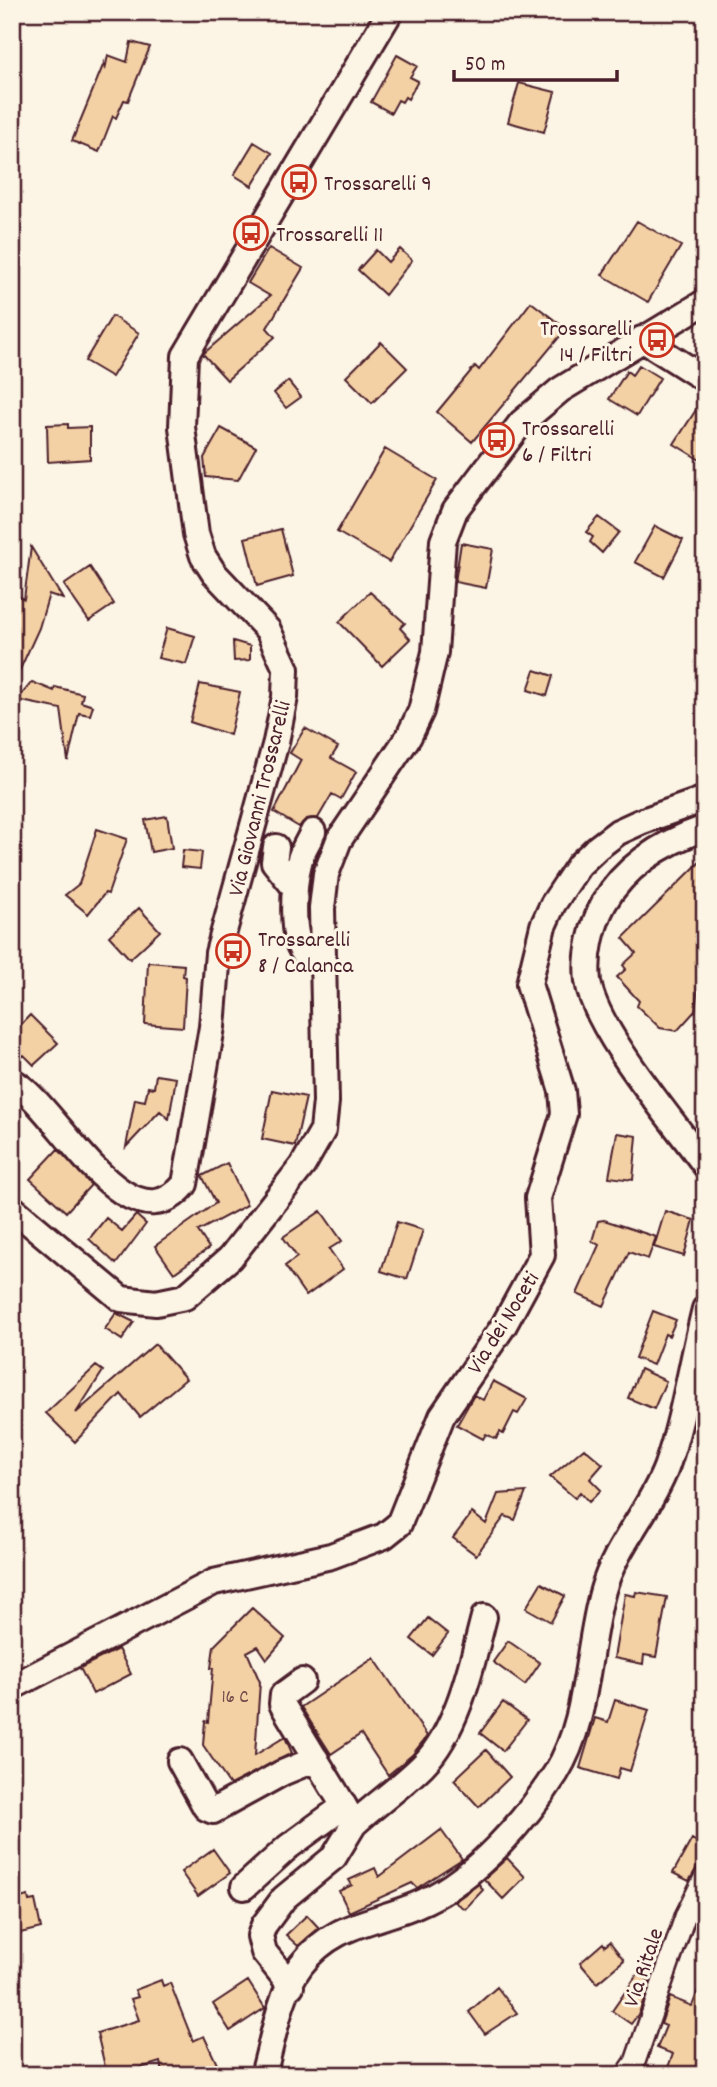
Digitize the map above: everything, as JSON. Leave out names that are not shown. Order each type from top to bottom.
[{"type":"street","name":"Via Giovanni Trossarelli","points":[[12,1081],[48,1114],[118,1191],[137,1201],[158,1204],[168,1200],[185,1184],[212,1027],[218,953],[276,742],[285,697],[286,669],[268,630],[214,573],[203,556],[196,534],[182,427],[185,356],[390,12]]},
{"type":"street","points":[[12,1208],[121,1299],[156,1303],[185,1297],[230,1258],[267,1211],[315,1148],[323,1130],[326,1102],[322,908],[329,859],[410,736],[429,686],[435,652],[443,541],[447,526],[475,482],[521,423],[560,390],[705,302]]},
{"type":"street","points":[[642,339],[705,379]]},
{"type":"street","name":"Via dei Noceti","points":[[12,1687],[214,1582],[331,1556],[384,1536],[399,1524],[442,1416],[504,1325],[542,1255],[538,1198],[564,1114],[562,1091],[529,984],[543,926],[552,904],[579,865],[618,832],[705,799]]},
{"type":"street","points":[[705,828],[654,852],[620,880],[598,916],[588,960],[588,981],[595,1003],[618,1045],[705,1165]]},
{"type":"street","points":[[313,832],[299,860],[294,887],[299,949],[305,954],[323,954]]},
{"type":"street","points":[[276,847],[274,862],[294,887]]},
{"type":"street","points":[[263,2075],[291,1986],[299,1968],[313,1951],[339,1931],[424,1902],[467,1876],[525,1813],[556,1773],[576,1720],[603,1590],[617,1552],[652,1501],[666,1467],[705,1309]]},
{"type":"street","points":[[244,1887],[288,1847],[349,1815],[424,1765],[441,1742],[467,1681],[484,1617]]},
{"type":"street","points":[[302,1681],[283,1695],[282,1704],[349,1815]]},
{"type":"street","points":[[180,1761],[206,1808],[213,1811],[282,1773],[316,1759]]},
{"type":"street","points":[[291,1986],[264,1952],[260,1936],[271,1912],[334,1857],[349,1815]]},
{"type":"street","name":"Via Ritale","points":[[626,2075],[635,2062],[686,1914],[705,1876]]},
{"type":"building","points":[[131,42],[150,47],[128,101],[124,100],[116,118],[113,116],[99,152],[72,141],[104,63],[105,70],[108,55],[127,62]]},
{"type":"building","points":[[397,55],[417,66],[410,77],[418,81],[408,99],[405,97],[402,102],[398,100],[391,113],[371,102]]},
{"type":"building","points":[[519,83],[555,92],[544,132],[508,122]]},
{"type":"building","points":[[254,142],[272,153],[252,186],[234,175]]},
{"type":"building","points":[[637,221],[681,246],[648,302],[602,275]]},
{"type":"building","points":[[269,248],[303,268],[267,328],[275,337],[227,380],[203,354],[270,296],[248,283]]},
{"type":"building","points":[[400,249],[412,260],[385,295],[358,270],[376,250],[388,262]]},
{"type":"building","points":[[531,302],[566,329],[472,442],[437,412],[475,366],[479,370]]},
{"type":"building","points":[[112,316],[139,333],[112,377],[85,361]]},
{"type":"building","points":[[381,342],[407,368],[372,403],[346,377]]},
{"type":"building","points":[[639,365],[660,378],[637,416],[609,399],[627,371],[632,375]]},
{"type":"building","points":[[288,381],[301,397],[286,408],[274,393]]},
{"type":"building","points":[[705,396],[705,463],[674,444]]},
{"type":"building","points":[[68,424],[68,428],[90,427],[90,459],[48,462],[47,425]]},
{"type":"building","points":[[221,428],[256,447],[238,480],[206,477],[204,458]]},
{"type":"building","points":[[385,449],[437,480],[389,562],[337,532]]},
{"type":"building","points":[[599,517],[619,532],[602,553],[590,542],[593,537],[586,532]]},
{"type":"building","points":[[655,526],[683,540],[664,577],[635,562]]},
{"type":"building","points":[[281,529],[293,576],[257,586],[245,538]]},
{"type":"building","points":[[461,543],[493,549],[486,588],[455,582]]},
{"type":"building","points":[[31,547],[63,599],[49,594],[39,628],[12,687],[12,608],[18,596],[24,599]]},
{"type":"building","points":[[90,567],[114,604],[89,621],[64,585]]},
{"type":"building","points":[[370,592],[405,623],[400,628],[410,639],[382,666],[339,622]]},
{"type":"building","points":[[167,628],[195,636],[186,664],[158,658]]},
{"type":"building","points":[[233,641],[250,646],[250,660],[234,661]]},
{"type":"building","points":[[535,670],[553,676],[547,696],[528,690]]},
{"type":"building","points":[[32,682],[54,691],[55,687],[83,694],[81,702],[93,706],[90,715],[79,713],[68,761],[61,709],[17,700]]},
{"type":"building","points":[[200,684],[240,692],[230,735],[190,722]]},
{"type":"building","points":[[305,728],[338,747],[331,758],[356,772],[341,799],[332,794],[318,818],[306,819],[299,827],[274,812],[301,760],[290,753]]},
{"type":"building","points":[[167,816],[172,848],[151,852],[145,820]]},
{"type":"building","points":[[97,829],[127,839],[108,894],[105,893],[88,914],[65,895],[79,884]]},
{"type":"building","points":[[183,850],[202,852],[200,869],[181,867]]},
{"type":"building","points":[[705,857],[705,956],[702,953],[695,1011],[677,1031],[660,1028],[637,1006],[639,1001],[617,977],[626,969],[623,965],[636,953],[623,938]]},
{"type":"building","points":[[139,908],[160,931],[130,959],[109,936]]},
{"type":"building","points":[[148,962],[184,965],[183,976],[186,977],[183,1027],[145,1024]]},
{"type":"building","points":[[30,1015],[58,1043],[34,1065],[24,1055],[12,1065],[12,1034]]},
{"type":"building","points":[[156,1075],[176,1078],[169,1119],[160,1111],[126,1147],[135,1099],[145,1101],[148,1087],[154,1088]]},
{"type":"building","points":[[272,1090],[306,1097],[295,1146],[262,1139]]},
{"type":"building","points":[[617,1133],[637,1136],[633,1180],[609,1177]]},
{"type":"building","points":[[58,1149],[91,1185],[66,1212],[30,1179]]},
{"type":"building","points":[[227,1163],[247,1205],[198,1231],[209,1248],[174,1273],[155,1246],[216,1203],[202,1176]]},
{"type":"building","points":[[321,1211],[342,1241],[329,1249],[343,1269],[306,1296],[285,1266],[297,1257],[283,1237]]},
{"type":"building","points":[[665,1211],[694,1220],[684,1256],[654,1247]]},
{"type":"building","points":[[136,1215],[146,1224],[116,1264],[89,1239],[106,1218],[122,1231]]},
{"type":"building","points":[[604,1220],[656,1237],[648,1259],[629,1252],[604,1306],[577,1294],[599,1245],[592,1241],[598,1221]]},
{"type":"building","points":[[397,1222],[423,1230],[407,1279],[381,1271]]},
{"type":"building","points":[[653,1311],[676,1320],[669,1336],[665,1334],[653,1365],[635,1358]]},
{"type":"building","points":[[116,1313],[134,1322],[122,1340],[105,1329]]},
{"type":"building","points":[[155,1344],[186,1379],[140,1417],[121,1394],[75,1442],[46,1413],[96,1366],[103,1371],[76,1413]]},
{"type":"building","points":[[640,1369],[666,1381],[654,1409],[628,1398]]},
{"type":"building","points":[[493,1381],[527,1399],[518,1414],[514,1412],[503,1434],[500,1432],[496,1439],[486,1434],[483,1439],[457,1425],[474,1395],[483,1400]]},
{"type":"building","points":[[584,1448],[603,1464],[590,1479],[601,1490],[589,1502],[580,1492],[575,1498],[550,1477]]},
{"type":"building","points":[[526,1492],[515,1520],[505,1516],[476,1555],[453,1538],[472,1513],[486,1524],[498,1494]]},
{"type":"building","points":[[541,1583],[565,1596],[551,1622],[526,1608]]},
{"type":"building","points":[[636,1592],[667,1597],[656,1657],[644,1655],[643,1664],[614,1658],[625,1594],[635,1596]]},
{"type":"building","points":[[252,1608],[285,1638],[267,1659],[258,1646],[247,1652],[260,1682],[255,1755],[285,1737],[292,1753],[230,1785],[203,1745],[205,1721],[208,1722],[211,1668],[214,1646]]},
{"type":"building","points":[[428,1618],[448,1634],[432,1655],[411,1639]]},
{"type":"building","points":[[508,1641],[540,1663],[525,1685],[493,1662]]},
{"type":"building","points":[[118,1649],[131,1674],[93,1694],[80,1668]]},
{"type":"building","points":[[374,1658],[427,1736],[412,1755],[388,1775],[361,1734],[331,1754],[301,1707]]},
{"type":"building","points":[[615,1700],[649,1710],[630,1771],[620,1768],[617,1779],[580,1768],[595,1718],[608,1722]]},
{"type":"building","points":[[503,1702],[527,1720],[503,1751],[480,1733]]},
{"type":"building","points":[[486,1750],[510,1777],[479,1807],[454,1780]]},
{"type":"building","points":[[441,1830],[462,1859],[417,1888],[412,1883],[349,1912],[339,1891],[352,1885],[349,1880],[375,1868],[379,1877]]},
{"type":"building","points":[[692,1839],[705,1847],[705,1854],[689,1881],[673,1873]]},
{"type":"building","points":[[213,1849],[230,1873],[198,1896],[181,1872]]},
{"type":"building","points":[[507,1858],[525,1877],[503,1899],[484,1879]]},
{"type":"building","points":[[479,1884],[483,1890],[465,1909],[454,1902]]},
{"type":"building","points":[[28,1896],[29,1901],[35,1900],[41,1928],[12,1935],[12,1900]]},
{"type":"building","points":[[307,1915],[319,1928],[298,1946],[286,1935]]},
{"type":"building","points":[[610,1942],[624,1960],[597,1983],[580,1963],[603,1943],[605,1946]]},
{"type":"building","points":[[639,1972],[650,1982],[639,2013],[631,2024],[612,2011]]},
{"type":"building","points":[[704,1976],[705,2075],[665,2075],[673,2054],[657,2048],[666,2026],[661,2024],[670,1997],[692,2006]]},
{"type":"building","points":[[161,1980],[163,1986],[170,1983],[193,2041],[204,2036],[222,2075],[163,2075],[160,2062],[118,2075],[107,2075],[97,2033],[139,2020],[131,1999],[138,1997],[135,1990]]},
{"type":"building","points":[[248,1981],[265,2008],[230,2031],[213,2004]]},
{"type":"building","points":[[497,1987],[517,2013],[485,2034],[469,2012]]},
{"type":"place","name":"Trossarelli 9","points":[[299,182]]},
{"type":"place","name":"Trossarelli 11","points":[[251,233]]},
{"type":"place","name":"Trossarelli 14 / Filtri","points":[[657,340]]},
{"type":"place","name":"Trossarelli 6 / Filtri","points":[[497,440]]},
{"type":"place","name":"Trossarelli 8 / Calanca","points":[[233,951]]}]
